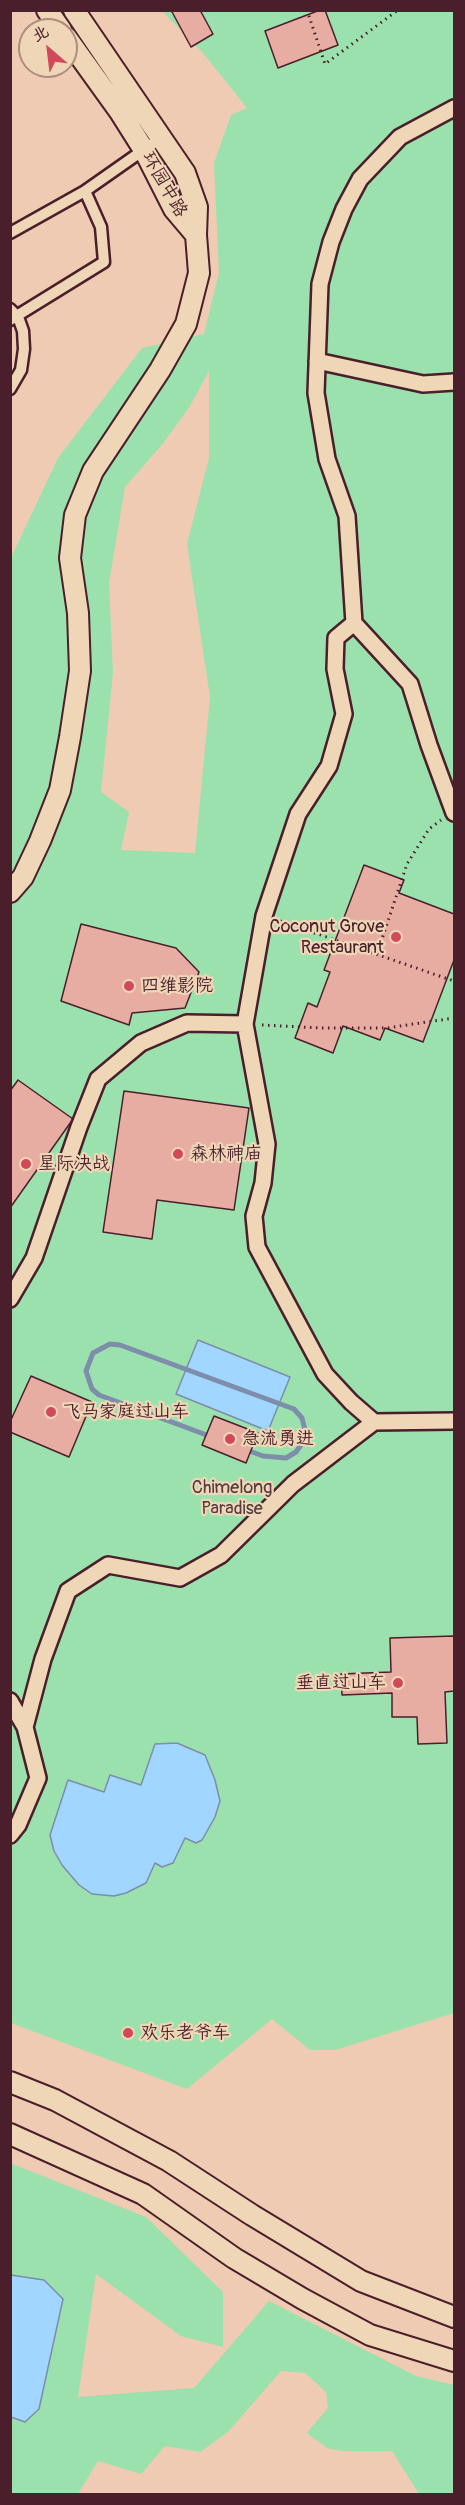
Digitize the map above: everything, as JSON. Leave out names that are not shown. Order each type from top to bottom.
[{"type":"street","name":"环园中路","points":[[74,10],[185,172],[197,207],[196,235]]},
{"type":"street","name":"环园中路","points":[[78,54],[144,150],[174,209],[196,235]]},
{"type":"street","points":[[454,108],[400,137],[360,179],[344,209],[331,242],[320,284],[316,393],[327,459],[346,516],[354,623],[410,684],[454,812]]},
{"type":"street","points":[[10,892],[23,877],[40,841],[60,789],[70,737],[80,671],[78,613],[70,558],[75,515],[93,471],[160,370],[186,324],[199,273],[196,235]]},
{"type":"street","points":[[317,361],[423,384],[454,382]]},
{"type":"street","points":[[354,623],[336,638],[335,669],[344,714],[329,766],[298,814],[264,916],[245,1024],[267,1144],[263,1183],[254,1216],[257,1247],[325,1374],[351,1402],[374,1422]]},
{"type":"street","points":[[10,1299],[34,1258],[98,1079],[141,1043],[188,1023],[245,1024]]},
{"type":"street","points":[[25,1727],[43,1659],[68,1591],[108,1565],[180,1578],[221,1555],[293,1484],[374,1422],[454,1421]]},
{"type":"street","points":[[10,1701],[25,1727],[38,1778],[18,1825],[10,1835]]},
{"type":"street","points":[[10,2082],[55,2100],[168,2161],[361,2281],[454,2317]]},
{"type":"street","points":[[10,2133],[143,2194],[234,2258],[370,2335],[454,2361]]},
{"type":"lane","points":[[10,233],[85,192],[162,137]]},
{"type":"lane","points":[[10,389],[21,370],[24,349],[23,331],[13,315],[104,262],[101,227],[85,192]]},
{"type":"path","points":[[307,10],[325,64],[398,10]]},
{"type":"path","points":[[377,954],[407,864],[429,829],[454,812]]},
{"type":"path","points":[[264,916],[454,981]]},
{"type":"path","points":[[245,1024],[321,1028],[387,1028],[454,1018]]},
{"type":"green space","name":"Chimelong Paradise","points":[[162,11],[454,11],[454,2013],[335,2050],[310,2050],[272,2019],[187,2089],[11,2023],[10,560],[58,458],[142,348],[204,334],[219,273],[214,163],[231,115],[247,108],[203,53]],"holes":[[[209,371],[209,458],[187,544],[210,697],[195,853],[121,850],[129,812],[101,792],[113,673],[109,583],[125,487],[164,442],[190,406]]]},
{"type":"green space","points":[[10,2163],[146,2217],[223,2292],[223,2347],[181,2336],[96,2274],[78,2397],[194,2388],[269,2301],[416,2376],[454,2385],[454,2494],[419,2494],[392,2451],[343,2451],[327,2448],[307,2433],[328,2408],[326,2392],[305,2373],[281,2371],[228,2432],[200,2452],[165,2446],[141,2474],[98,2461],[78,2494],[11,2494]]},
{"type":"water","points":[[198,1340],[290,1377],[268,1431],[176,1394]]},
{"type":"water","points":[[177,1743],[205,1755],[220,1801],[215,1817],[202,1840],[196,1843],[185,1838],[173,1863],[162,1867],[155,1863],[146,1883],[114,1896],[92,1894],[79,1885],[62,1865],[54,1851],[50,1835],[68,1780],[104,1792],[110,1775],[141,1785],[155,1744]]},
{"type":"water","points":[[11,2275],[44,2280],[63,2299],[39,2409],[25,2422],[11,2417]]},
{"type":"building","points":[[171,10],[200,10],[213,34],[191,47]]},
{"type":"building","points":[[325,10],[338,45],[278,68],[265,31]]},
{"type":"building","name":"Coconut Grove Restaurant","points":[[364,865],[404,880],[399,893],[454,914],[454,960],[423,1042],[385,1028],[380,1040],[343,1026],[333,1053],[295,1038],[308,1003],[317,1007],[330,972],[324,970]]},
{"type":"building","name":"四维影院","points":[[81,924],[176,948],[199,972],[185,1008],[132,1013],[129,1025],[61,1001]]},
{"type":"building","name":"星际决战","points":[[18,1080],[73,1119],[10,1208],[10,1091]]},
{"type":"building","name":"森林神庙","points":[[124,1091],[249,1108],[234,1210],[157,1200],[152,1239],[103,1232]]},
{"type":"building","name":"飞马家庭过山车","points":[[31,1376],[92,1402],[69,1457],[10,1432],[10,1422]]},
{"type":"building","name":"急流勇进","points":[[214,1416],[258,1433],[246,1463],[202,1445]]},
{"type":"building","name":"垂直过山车","points":[[454,1636],[454,1691],[445,1692],[447,1743],[418,1744],[417,1717],[392,1717],[392,1693],[342,1695],[341,1674],[391,1672],[390,1638]]},
{"type":"waterway","points":[[110,1344],[120,1345],[294,1409],[302,1418],[305,1430],[303,1442],[296,1452],[286,1458],[263,1456],[99,1395],[92,1389],[86,1371],[93,1353],[110,1344]]},
{"type":"place","name":"Coconut Grove Restaurant","points":[[396,937]]},
{"type":"place","name":"四维影院","points":[[129,986]]},
{"type":"place","name":"森林神庙","points":[[178,1154]]},
{"type":"place","name":"星际决战","points":[[26,1164]]},
{"type":"place","name":"飞马家庭过山车","points":[[51,1412]]},
{"type":"place","name":"急流勇进","points":[[230,1439]]},
{"type":"place","name":"垂直过山车","points":[[398,1683]]},
{"type":"place","name":"欢乐老爷车","points":[[128,2033]]}]
